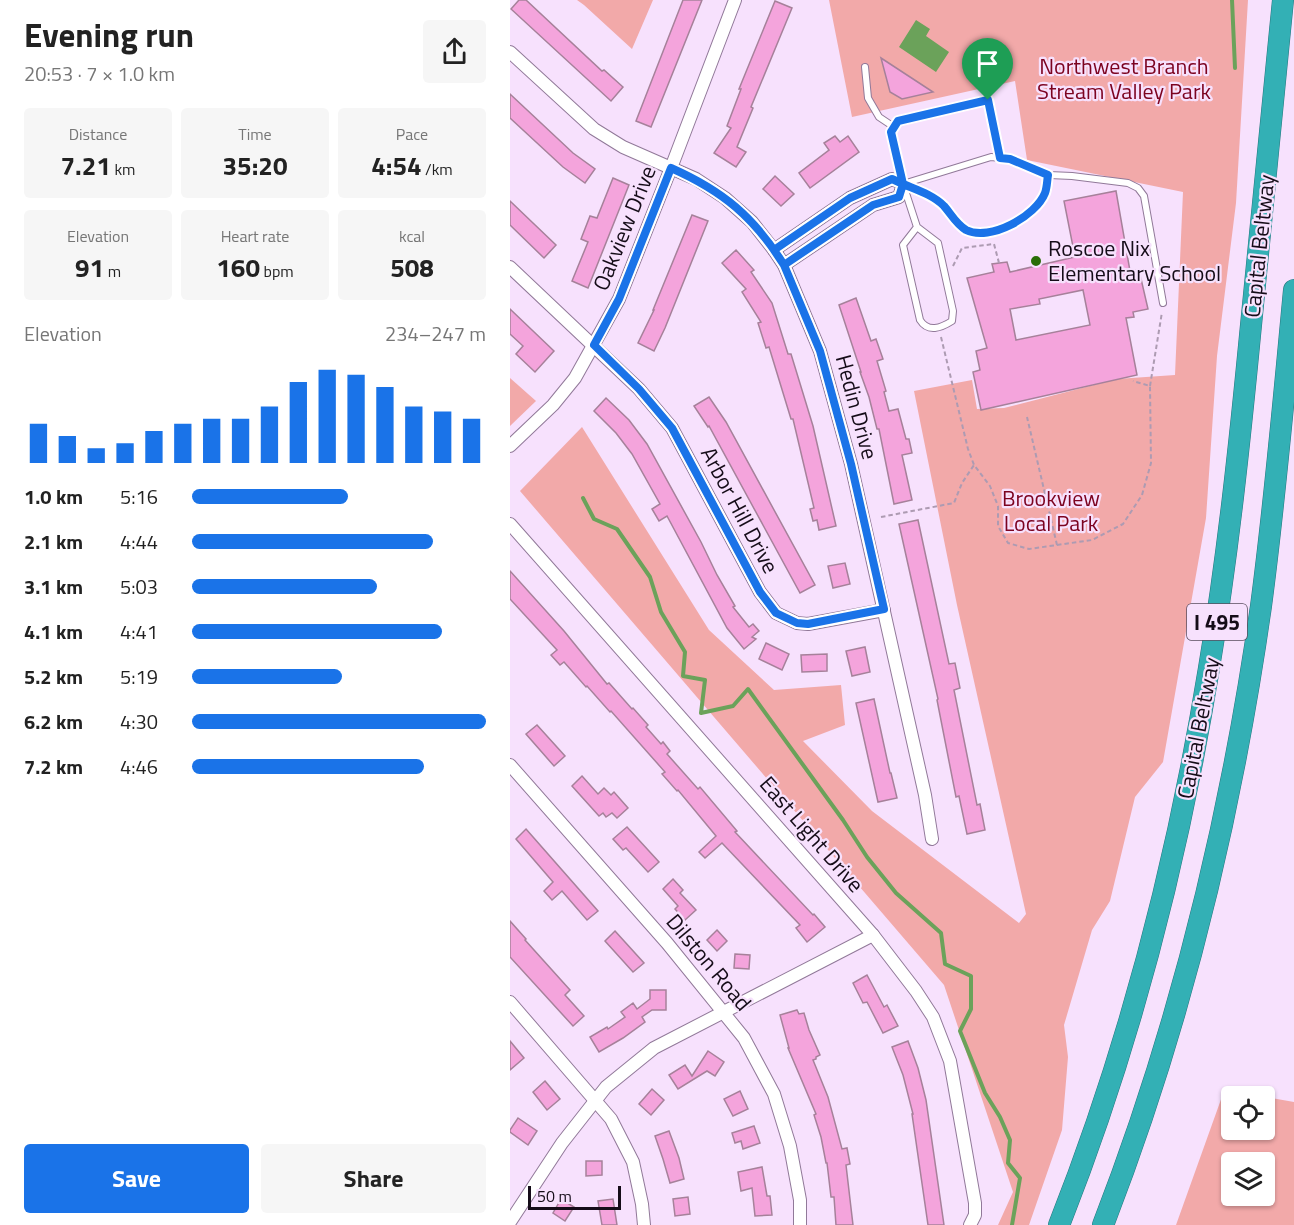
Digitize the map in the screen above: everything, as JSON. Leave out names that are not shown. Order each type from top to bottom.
[{"type":"highway","name":"Capital Beltway","points":[[1059,1225],[1099,1115],[1137,992],[1177,836],[1197,738],[1232,514],[1282,0]]},
{"type":"highway","name":"Capital Beltway","points":[[1103,1225],[1139,1128],[1178,1002],[1233,770],[1263,586],[1294,290]]},
{"type":"street","name":"Oakview Drive","points":[[510,446],[553,405],[575,378],[619,299],[735,0]]},
{"type":"street","name":"Hedin Drive","points":[[510,52],[594,129],[623,147],[696,179],[725,198],[752,222],[784,265],[820,351],[851,464],[925,795],[932,839]]},
{"type":"street","points":[[774,250],[850,198],[892,179],[903,184],[899,197],[873,205],[784,265]]},
{"type":"street","points":[[510,267],[594,345]]},
{"type":"street","name":"Arbor Hill Drive","points":[[594,345],[639,389],[672,428],[760,592],[776,613],[797,623],[808,624],[884,609]]},
{"type":"street","name":"East Light Drive","points":[[510,524],[873,935],[916,991],[933,1017],[950,1061],[975,1203],[975,1215],[970,1225]]},
{"type":"street","name":"Dilston Road","points":[[510,765],[667,943],[744,1038],[774,1094],[790,1146],[800,1200],[800,1225]]},
{"type":"street","points":[[510,1222],[562,1143],[606,1087],[654,1048],[873,935]]},
{"type":"street","points":[[510,1002],[611,1119],[633,1162],[644,1225]]},
{"type":"lane","points":[[865,67],[868,99],[879,117],[894,127]]},
{"type":"lane","points":[[917,228],[903,245],[920,320],[930,329],[945,326],[952,321],[953,311],[938,243],[917,228],[903,184],[891,132],[898,121],[988,100],[1000,158]]},
{"type":"lane","points":[[903,184],[991,157],[1010,159],[1048,175],[1128,183],[1138,188],[1144,196],[1163,303]]},
{"type":"lane","points":[[903,184],[943,205],[967,230],[981,232],[1010,226],[1025,216],[1044,194],[1048,175]]},
{"type":"lane","points":[[850,198],[862,212]]},
{"type":"path","points":[[953,267],[962,248],[993,244],[999,263]]},
{"type":"path","points":[[941,336],[968,449],[974,465],[990,486],[998,506],[998,526],[1008,543],[1029,549],[1092,540],[1123,524],[1142,495],[1151,463],[1150,386],[1163,303]]},
{"type":"path","points":[[1133,381],[1150,386]]},
{"type":"path","points":[[1027,417],[1057,545]]},
{"type":"path","points":[[881,517],[954,503],[962,483],[974,465]]},
{"type":"green space","points":[[577,0],[653,0],[632,49]]},
{"type":"green space","points":[[829,0],[1248,0],[1236,203],[1217,356],[1206,518],[1163,762],[1135,797],[1110,901],[1092,930],[1064,1025],[1068,1057],[1062,1130],[1029,1225],[998,1225],[1013,1192],[944,985],[520,491],[582,427],[709,630],[774,690],[841,685],[845,725],[803,741],[872,811],[1019,923],[1026,914],[957,605],[914,391],[972,380],[977,409],[1004,408],[1117,379],[1175,375],[1183,192],[1027,160],[1015,81],[852,117]]},
{"type":"green space","points":[[510,378],[536,401],[510,426]]},
{"type":"green space","points":[[1221,1099],[1221,1140],[1275,1140],[1275,1099],[1294,1102],[1294,1225],[1176,1225]]},
{"type":"shaded area","points":[[916,20],[930,29],[926,36],[949,52],[936,72],[899,47]]},
{"type":"building","points":[[519,0],[526,0],[602,71],[604,70],[623,87],[611,101],[511,9]]},
{"type":"building","points":[[683,0],[702,0],[651,127],[636,121]]},
{"type":"building","points":[[775,1],[792,8],[751,107],[753,108],[737,147],[746,152],[736,167],[714,153],[731,128],[727,126],[741,89],[739,89]]},
{"type":"building","points":[[881,58],[933,92],[902,99],[890,92]]},
{"type":"building","points":[[510,94],[573,153],[595,169],[585,183],[563,167],[510,118]]},
{"type":"building","points":[[835,136],[840,142],[848,136],[859,152],[810,188],[799,173],[829,150],[824,143]]},
{"type":"building","points":[[775,176],[794,194],[781,206],[763,189]]},
{"type":"building","points":[[613,178],[629,185],[588,288],[572,281],[588,242],[581,239],[590,216],[597,218]]},
{"type":"building","points":[[1116,191],[1130,271],[1139,270],[1148,309],[1133,312],[1134,317],[1126,318],[1137,375],[981,410],[973,372],[980,370],[976,351],[987,348],[967,278],[994,272],[992,264],[1007,262],[1010,272],[1075,257],[1064,201]],"holes":[[[1083,290],[1090,325],[1016,340],[1010,309],[1040,304],[1039,299]]]},
{"type":"building","points":[[510,201],[556,245],[544,258],[510,225]]},
{"type":"building","points":[[692,215],[708,221],[654,351],[638,343],[654,310]]},
{"type":"building","points":[[736,250],[754,270],[751,272],[772,303],[788,354],[791,354],[813,426],[836,526],[819,530],[817,520],[813,521],[810,509],[814,508],[793,419],[791,419],[769,347],[766,348],[758,323],[761,322],[742,292],[746,289],[722,263]]},
{"type":"building","points":[[856,298],[871,341],[876,339],[883,359],[877,361],[889,411],[898,409],[906,439],[909,439],[912,453],[902,455],[912,500],[894,504],[879,429],[877,429],[839,305]]},
{"type":"building","points":[[510,309],[554,351],[535,372],[516,354],[523,346],[510,334]]},
{"type":"building","points":[[709,397],[726,422],[815,585],[800,593],[709,426],[694,406]]},
{"type":"building","points":[[606,398],[629,420],[647,444],[735,606],[733,607],[749,627],[753,624],[759,631],[752,637],[756,639],[744,649],[727,628],[667,516],[659,521],[652,509],[660,504],[632,454],[616,433],[594,411]]},
{"type":"building","points":[[918,520],[949,664],[955,663],[960,688],[954,690],[977,805],[980,804],[985,830],[967,834],[959,796],[956,797],[938,699],[899,524]]},
{"type":"building","points":[[845,563],[850,584],[833,588],[828,566]]},
{"type":"building","points":[[510,571],[564,631],[607,684],[609,683],[633,708],[661,744],[663,742],[670,751],[667,754],[698,789],[700,787],[737,831],[735,832],[825,927],[807,942],[796,928],[800,925],[722,843],[705,858],[699,852],[716,836],[662,774],[665,772],[611,711],[564,662],[560,665],[551,655],[557,650],[510,599]]},
{"type":"building","points":[[766,643],[789,654],[782,670],[759,659]]},
{"type":"building","points":[[865,647],[870,672],[852,676],[846,651]]},
{"type":"building","points":[[827,654],[827,671],[802,672],[801,655]]},
{"type":"building","points":[[874,699],[897,798],[878,802],[856,703]]},
{"type":"building","points":[[537,725],[565,756],[554,766],[526,734]]},
{"type":"building","points":[[582,776],[598,794],[604,788],[611,795],[614,792],[628,808],[617,818],[612,813],[606,817],[603,813],[599,816],[572,786]]},
{"type":"building","points":[[627,827],[659,862],[648,872],[626,848],[623,850],[613,839]]},
{"type":"building","points":[[526,829],[598,911],[587,920],[562,891],[552,900],[544,891],[553,882],[516,839]]},
{"type":"building","points":[[673,879],[683,890],[680,893],[696,910],[685,920],[675,909],[678,906],[663,889]]},
{"type":"building","points":[[510,921],[570,990],[565,995],[584,1016],[573,1026],[510,957]]},
{"type":"building","points":[[717,930],[727,941],[717,951],[707,940]]},
{"type":"building","points":[[615,931],[644,963],[633,972],[605,941]]},
{"type":"building","points":[[735,954],[750,955],[749,969],[734,968]]},
{"type":"building","points":[[867,975],[884,1007],[887,1005],[898,1026],[883,1033],[867,1002],[863,1003],[853,983]]},
{"type":"building","points":[[650,990],[666,990],[666,1010],[652,1010],[642,1017],[645,1022],[599,1052],[590,1037],[607,1027],[608,1029],[625,1017],[621,1012],[633,1003],[637,1009],[650,999]]},
{"type":"building","points":[[797,1010],[799,1014],[804,1013],[820,1055],[813,1060],[828,1097],[842,1149],[847,1148],[850,1164],[846,1165],[853,1225],[836,1225],[834,1197],[831,1197],[827,1163],[814,1115],[816,1114],[788,1048],[780,1015]]},
{"type":"building","points":[[510,1041],[524,1058],[510,1070]]},
{"type":"building","points":[[908,1041],[926,1100],[944,1225],[928,1225],[913,1114],[903,1075],[892,1047]]},
{"type":"building","points":[[708,1051],[724,1062],[715,1076],[707,1071],[678,1089],[669,1075],[685,1065],[692,1076]]},
{"type":"building","points":[[545,1081],[560,1099],[547,1110],[533,1092]]},
{"type":"building","points":[[652,1089],[664,1100],[651,1115],[639,1104]]},
{"type":"building","points":[[740,1091],[748,1109],[733,1116],[724,1099]]},
{"type":"building","points":[[518,1118],[537,1131],[528,1145],[510,1132]]},
{"type":"building","points":[[754,1126],[760,1143],[743,1149],[741,1141],[735,1143],[732,1133]]},
{"type":"building","points":[[669,1131],[684,1179],[670,1183],[655,1136]]},
{"type":"building","points":[[586,1161],[602,1161],[602,1175],[586,1176]]},
{"type":"building","points":[[762,1167],[767,1196],[770,1196],[772,1215],[755,1216],[752,1188],[741,1191],[738,1172]]},
{"type":"building","points":[[688,1197],[690,1214],[675,1216],[673,1199]]},
{"type":"building","points":[[561,1199],[574,1207],[565,1221],[553,1213]]},
{"type":"building","points":[[613,1199],[617,1225],[602,1225],[598,1201]]},
{"type":"waterway","points":[[1232,0],[1235,68]]},
{"type":"waterway","points":[[583,498],[594,519],[617,529],[650,577],[661,612],[685,652],[683,676],[705,680],[701,713],[733,706],[748,689],[843,820],[867,857],[896,893],[941,933],[945,964],[971,976],[971,1009],[960,1031],[985,1093],[1000,1117],[1010,1140],[1008,1163],[1020,1178],[1012,1225]]},
{"type":"place","name":"Roscoe Nix Elementary School","points":[[1036,261]]},
{"type":"route","points":[[988,100],[898,121],[891,132],[903,184],[892,179],[850,198],[774,250],[784,265],[820,351],[851,464],[884,609],[808,624],[797,623],[776,613],[760,592],[672,428],[639,389],[594,345],[619,299],[671,168],[696,179],[725,198],[752,222],[784,265],[873,205],[899,197],[903,184],[931,196],[967,230],[981,232],[1010,226],[1037,204],[1044,194],[1048,175],[1010,159],[1000,158],[988,100]]},
{"type":"park label","name":"Northwest Branch Stream Valley Park","points":[[1124,78]]},
{"type":"park label","name":"Brookview Local Park","points":[[1051,510]]}]
